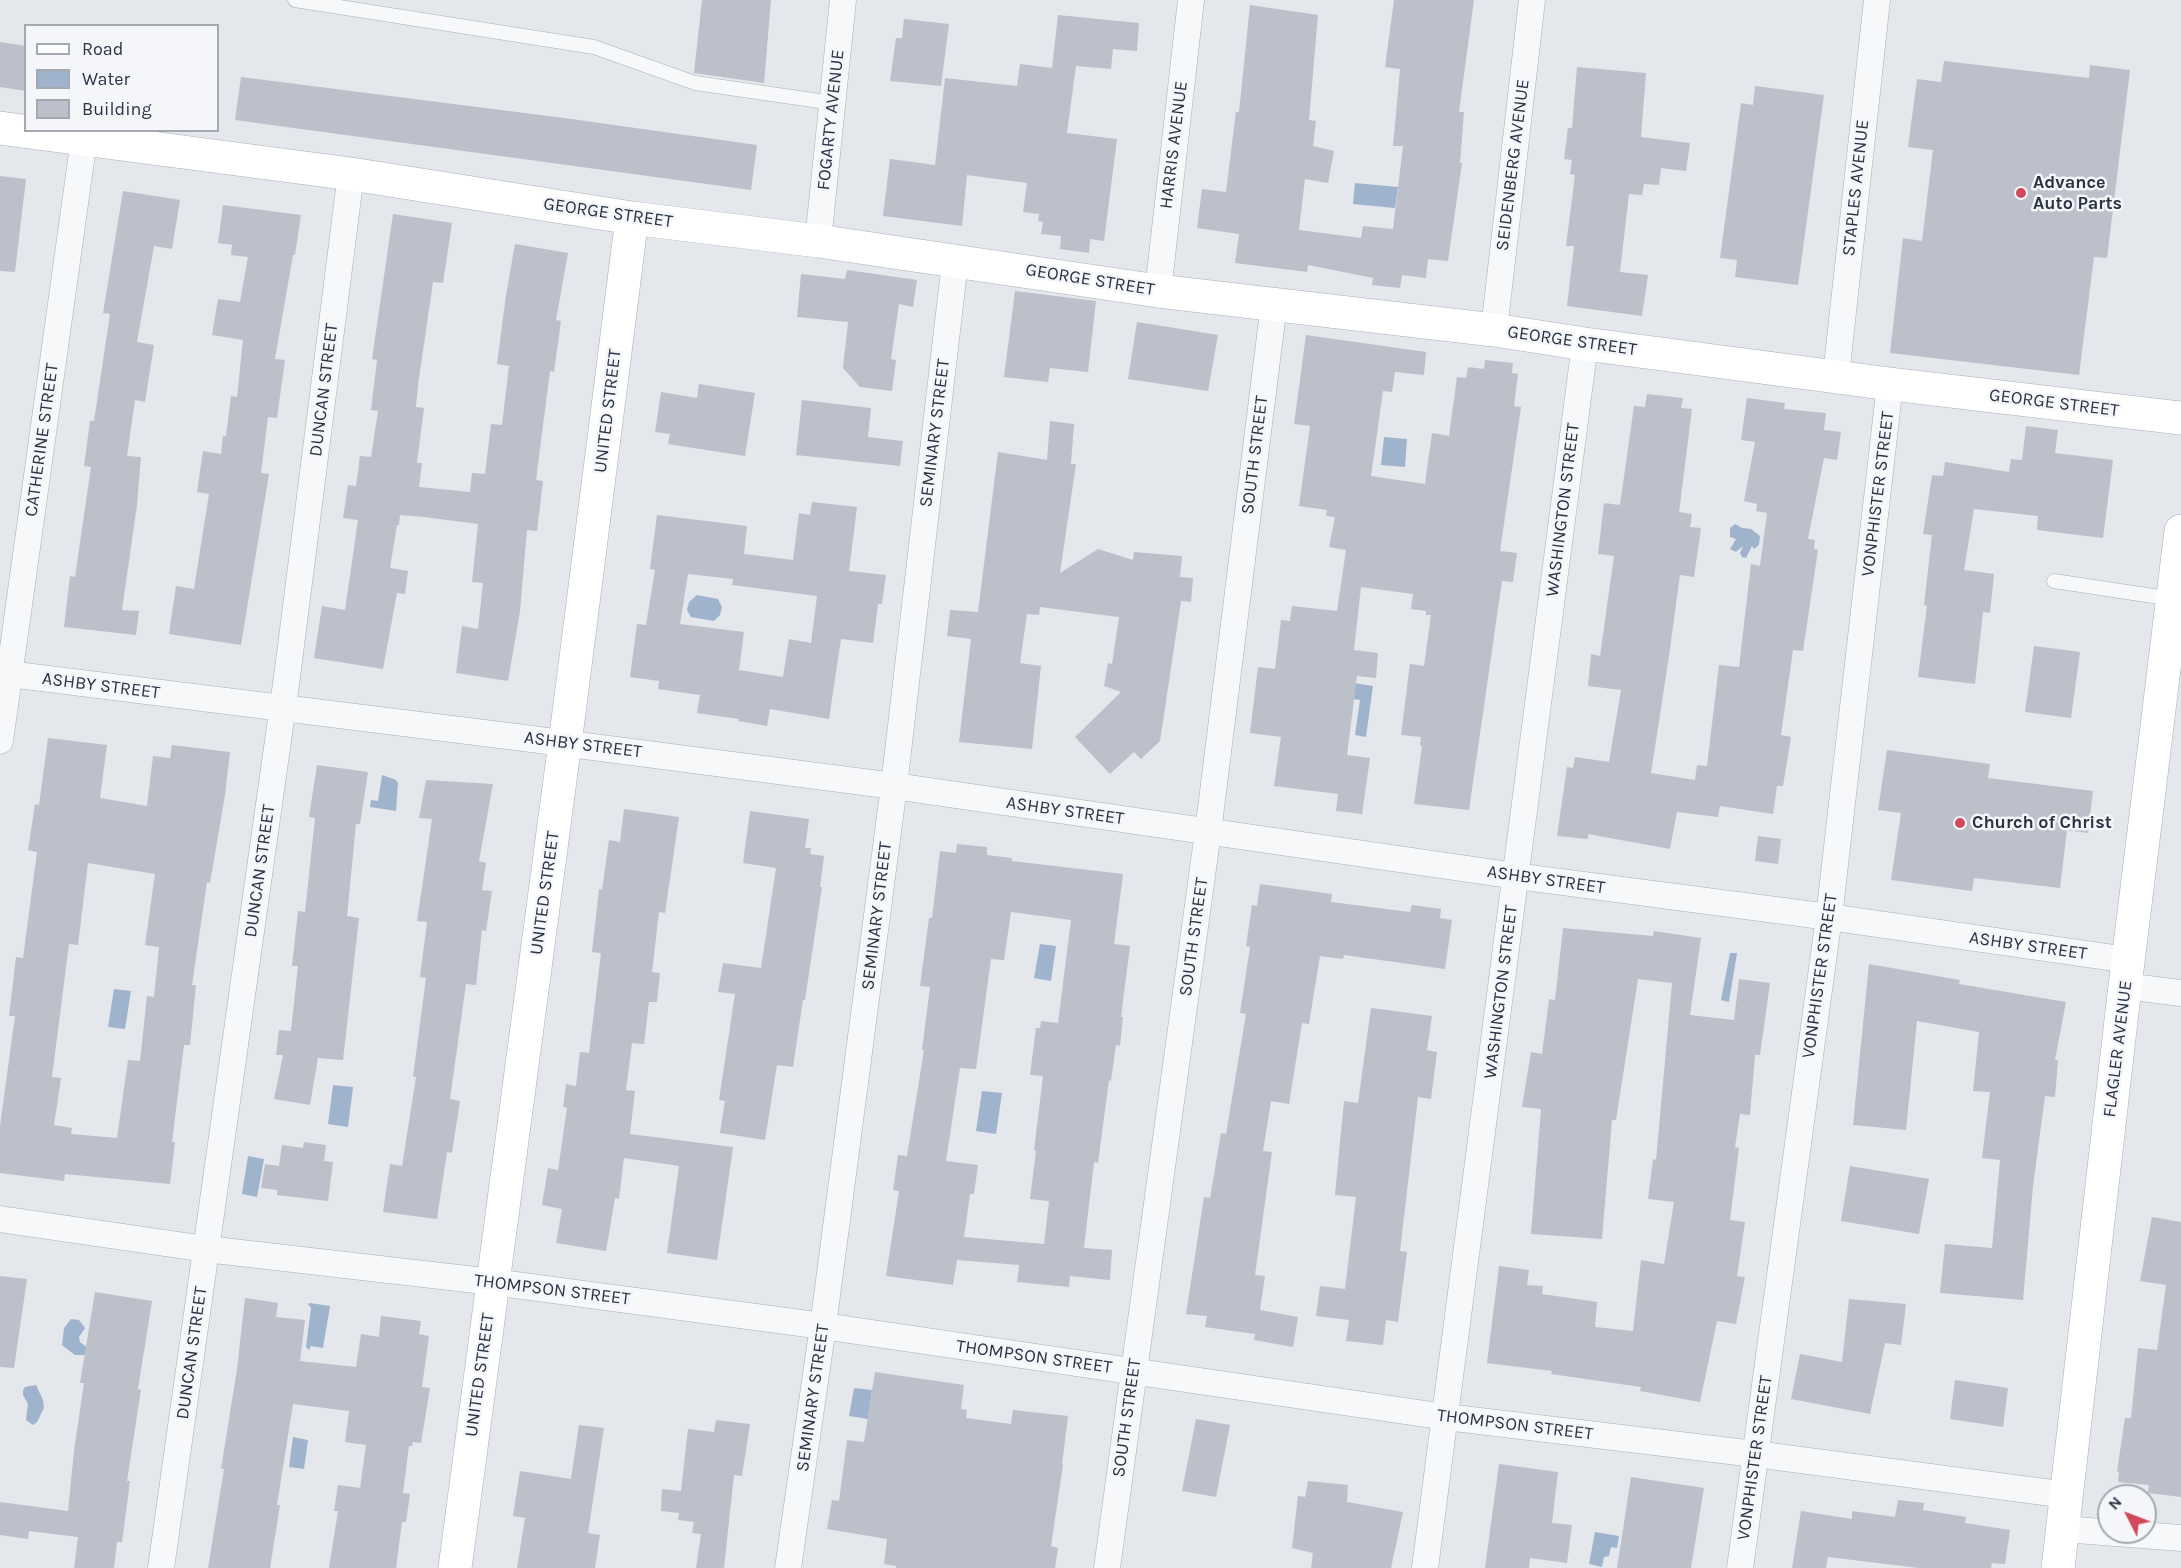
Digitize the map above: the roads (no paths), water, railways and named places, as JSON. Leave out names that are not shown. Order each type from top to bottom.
[{"type":"street","name":"FOGARTY AVENUE","points":[[818,241],[843,0]]},
{"type":"street","name":"HARRIS AVENUE","points":[[1158,291],[1191,0]]},
{"type":"street","name":"SEIDENBERG AVENUE","points":[[1494,330],[1532,0]]},
{"type":"street","name":"STAPLES AVENUE","points":[[1836,376],[1876,0]]},
{"type":"street","name":"GEORGE STREET","points":[[0,128],[24,131]]},
{"type":"street","name":"GEORGE STREET","points":[[34,132],[351,174],[632,218],[818,241],[1158,291],[1494,330],[1890,384],[2181,418]]},
{"type":"street","name":"CATHERINE STREET","points":[[0,741],[4,674],[84,138]]},
{"type":"street","name":"DUNCAN STREET","points":[[161,1568],[283,707],[351,174]]},
{"type":"street","name":"UNITED STREET","points":[[455,1568],[565,743],[632,218]]},
{"type":"street","name":"SEMINARY STREET","points":[[788,1568],[823,1326],[894,786],[955,262]]},
{"type":"street","name":"SOUTH STREET","points":[[1107,1568],[1208,832],[1274,304]]},
{"type":"street","name":"WASHINGTON STREET","points":[[1425,1568],[1585,344]]},
{"type":"street","name":"VONPHISTER STREET","points":[[1740,1568],[1828,917],[1890,384]]},
{"type":"street","name":"FLAGLER AVENUE","points":[[2058,1568],[2181,531]]},
{"type":"street","name":"ASHBY STREET","points":[[4,674],[283,707],[894,786],[1516,876],[1828,917],[2127,973],[2181,993]]},
{"type":"street","name":"THOMPSON STREET","points":[[0,1219],[207,1249],[493,1282],[823,1326],[1446,1417],[1755,1454],[2067,1496]]},
{"type":"street","points":[[2063,1529],[2181,1539]]},
{"type":"lane","points":[[296,0],[594,47],[695,83],[833,103]]},
{"type":"lane","points":[[2054,581],[2173,599]]},
{"type":"water","points":[[1355,183],[1398,187],[1395,208],[1353,204]]},
{"type":"water","points":[[1384,437],[1407,439],[1405,467],[1381,465]]},
{"type":"water","points":[[1735,524],[1751,529],[1760,536],[1759,545],[1754,549],[1752,546],[1746,558],[1740,553],[1743,546],[1736,552],[1730,549],[1736,539],[1730,537],[1730,528]]},
{"type":"water","points":[[697,595],[718,599],[722,607],[720,615],[714,621],[691,617],[687,610],[689,602]]},
{"type":"water","points":[[1354,683],[1373,686],[1366,737],[1355,735],[1360,700],[1346,698]]},
{"type":"water","points":[[382,775],[398,783],[396,811],[370,807],[371,800],[378,801]]},
{"type":"water","points":[[1040,944],[1056,946],[1051,981],[1034,978]]},
{"type":"water","points":[[1730,953],[1737,953],[1729,1002],[1721,1000]]},
{"type":"water","points":[[114,989],[131,991],[125,1029],[108,1027]]},
{"type":"water","points":[[333,1085],[353,1087],[348,1127],[328,1124]]},
{"type":"water","points":[[982,1091],[1002,1093],[996,1134],[976,1131]]},
{"type":"water","points":[[248,1156],[264,1159],[257,1197],[242,1194]]},
{"type":"water","points":[[308,1304],[330,1306],[323,1348],[311,1346],[309,1350],[306,1347],[311,1308]]},
{"type":"water","points":[[71,1319],[79,1320],[85,1328],[79,1337],[80,1342],[88,1348],[85,1355],[75,1355],[62,1345],[64,1328]]},
{"type":"water","points":[[36,1385],[44,1408],[33,1425],[26,1420],[28,1404],[23,1390],[25,1387]]},
{"type":"water","points":[[854,1388],[872,1390],[868,1419],[849,1416]]},
{"type":"water","points":[[293,1437],[308,1440],[304,1469],[289,1467]]},
{"type":"water","points":[[1595,1532],[1619,1536],[1617,1548],[1611,1547],[1609,1556],[1604,1557],[1602,1567],[1589,1564]]},
{"type":"place","name":"Advance Auto Parts","points":[[2021,193]]},
{"type":"place","name":"Church of Christ","points":[[1960,823]]}]
